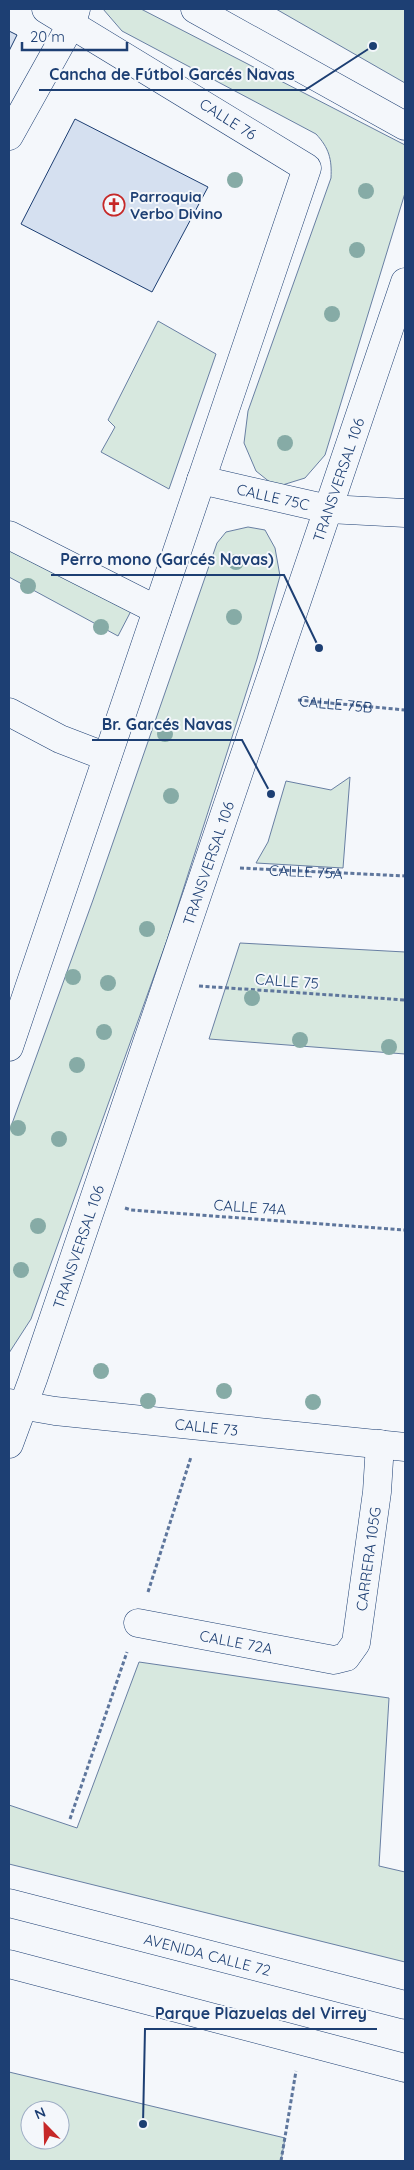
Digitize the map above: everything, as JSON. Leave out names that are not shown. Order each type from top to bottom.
[{"type":"street","name":"CALLE 76","points":[[46,9],[74,16],[307,168],[201,480]]},
{"type":"street","points":[[195,9],[405,126]]},
{"type":"street","points":[[9,136],[74,16]]},
{"type":"street","name":"TRANSVERSAL 106","points":[[9,1444],[16,1405],[95,1196],[405,282]]},
{"type":"street","points":[[9,1047],[201,480]]},
{"type":"street","name":"CALLE 75C","points":[[201,480],[328,509],[405,513]]},
{"type":"street","points":[[9,535],[157,610]]},
{"type":"street","points":[[9,712],[60,739],[107,757]]},
{"type":"street","name":"CALLE 73","points":[[16,1405],[392,1446]]},
{"type":"street","name":"CARRERA 105G","points":[[334,1660],[346,1657],[356,1643],[377,1492],[392,1446]]},
{"type":"street","name":"CALLE 72A","points":[[138,1623],[334,1660]]},
{"type":"street","name":"AVENIDA CALLE 72","points":[[9,1903],[405,2005]]},
{"type":"street","points":[[9,1964],[405,2068]]},
{"type":"path","name":"CALLE 75B","points":[[265,697],[405,710]]},
{"type":"path","name":"CALLE 75A","points":[[207,866],[405,876]]},
{"type":"path","name":"CALLE 75","points":[[167,983],[405,1000]]},
{"type":"path","name":"CALLE 74A","points":[[95,1196],[131,1210],[405,1230]]},
{"type":"path","points":[[281,2161],[301,2041]]},
{"type":"shaded area","points":[[103,9],[141,9],[405,145],[405,193],[325,455],[305,478],[276,487],[256,471],[244,443],[248,411],[331,178],[331,165],[327,149],[316,134],[122,31]]},
{"type":"shaded area","points":[[276,9],[405,9],[405,83]]},
{"type":"shaded area","points":[[158,321],[216,354],[169,489],[101,452],[115,427],[108,420]]},
{"type":"shaded area","points":[[248,527],[265,530],[275,548],[280,576],[257,659],[167,940],[31,1319],[9,1353],[9,1132],[93,900],[217,543],[226,532]]},
{"type":"shaded area","points":[[9,546],[131,611],[118,636],[9,577]]},
{"type":"shaded area","points":[[350,777],[343,868],[256,863],[268,842],[286,781],[331,790]]},
{"type":"shaded area","points":[[240,943],[405,952],[405,1054],[209,1039]]},
{"type":"shaded area","points":[[139,1662],[389,1698],[379,1866],[405,1872],[405,1962],[9,1864],[9,1805],[77,1828]]},
{"type":"shaded area","points":[[9,2072],[285,2138],[281,2161],[9,2161]]},
{"type":"building","points":[[9,31],[17,35],[9,51]]},
{"type":"building","name":"Parroquia Verbo Divino","points":[[75,119],[208,187],[152,292],[21,224]]},
{"type":"place","name":"Cancha de Fútbol Garcés Navas","points":[[373,46]]},
{"type":"place","name":"Parroquia Verbo Divino","points":[[114,205]]},
{"type":"place","name":"Perro mono (Garcés Navas)","points":[[319,648]]},
{"type":"place","name":"Br. Garcés Navas","points":[[271,794]]},
{"type":"place","name":"Parque Plazuelas del Virrey","points":[[143,2124]]}]
